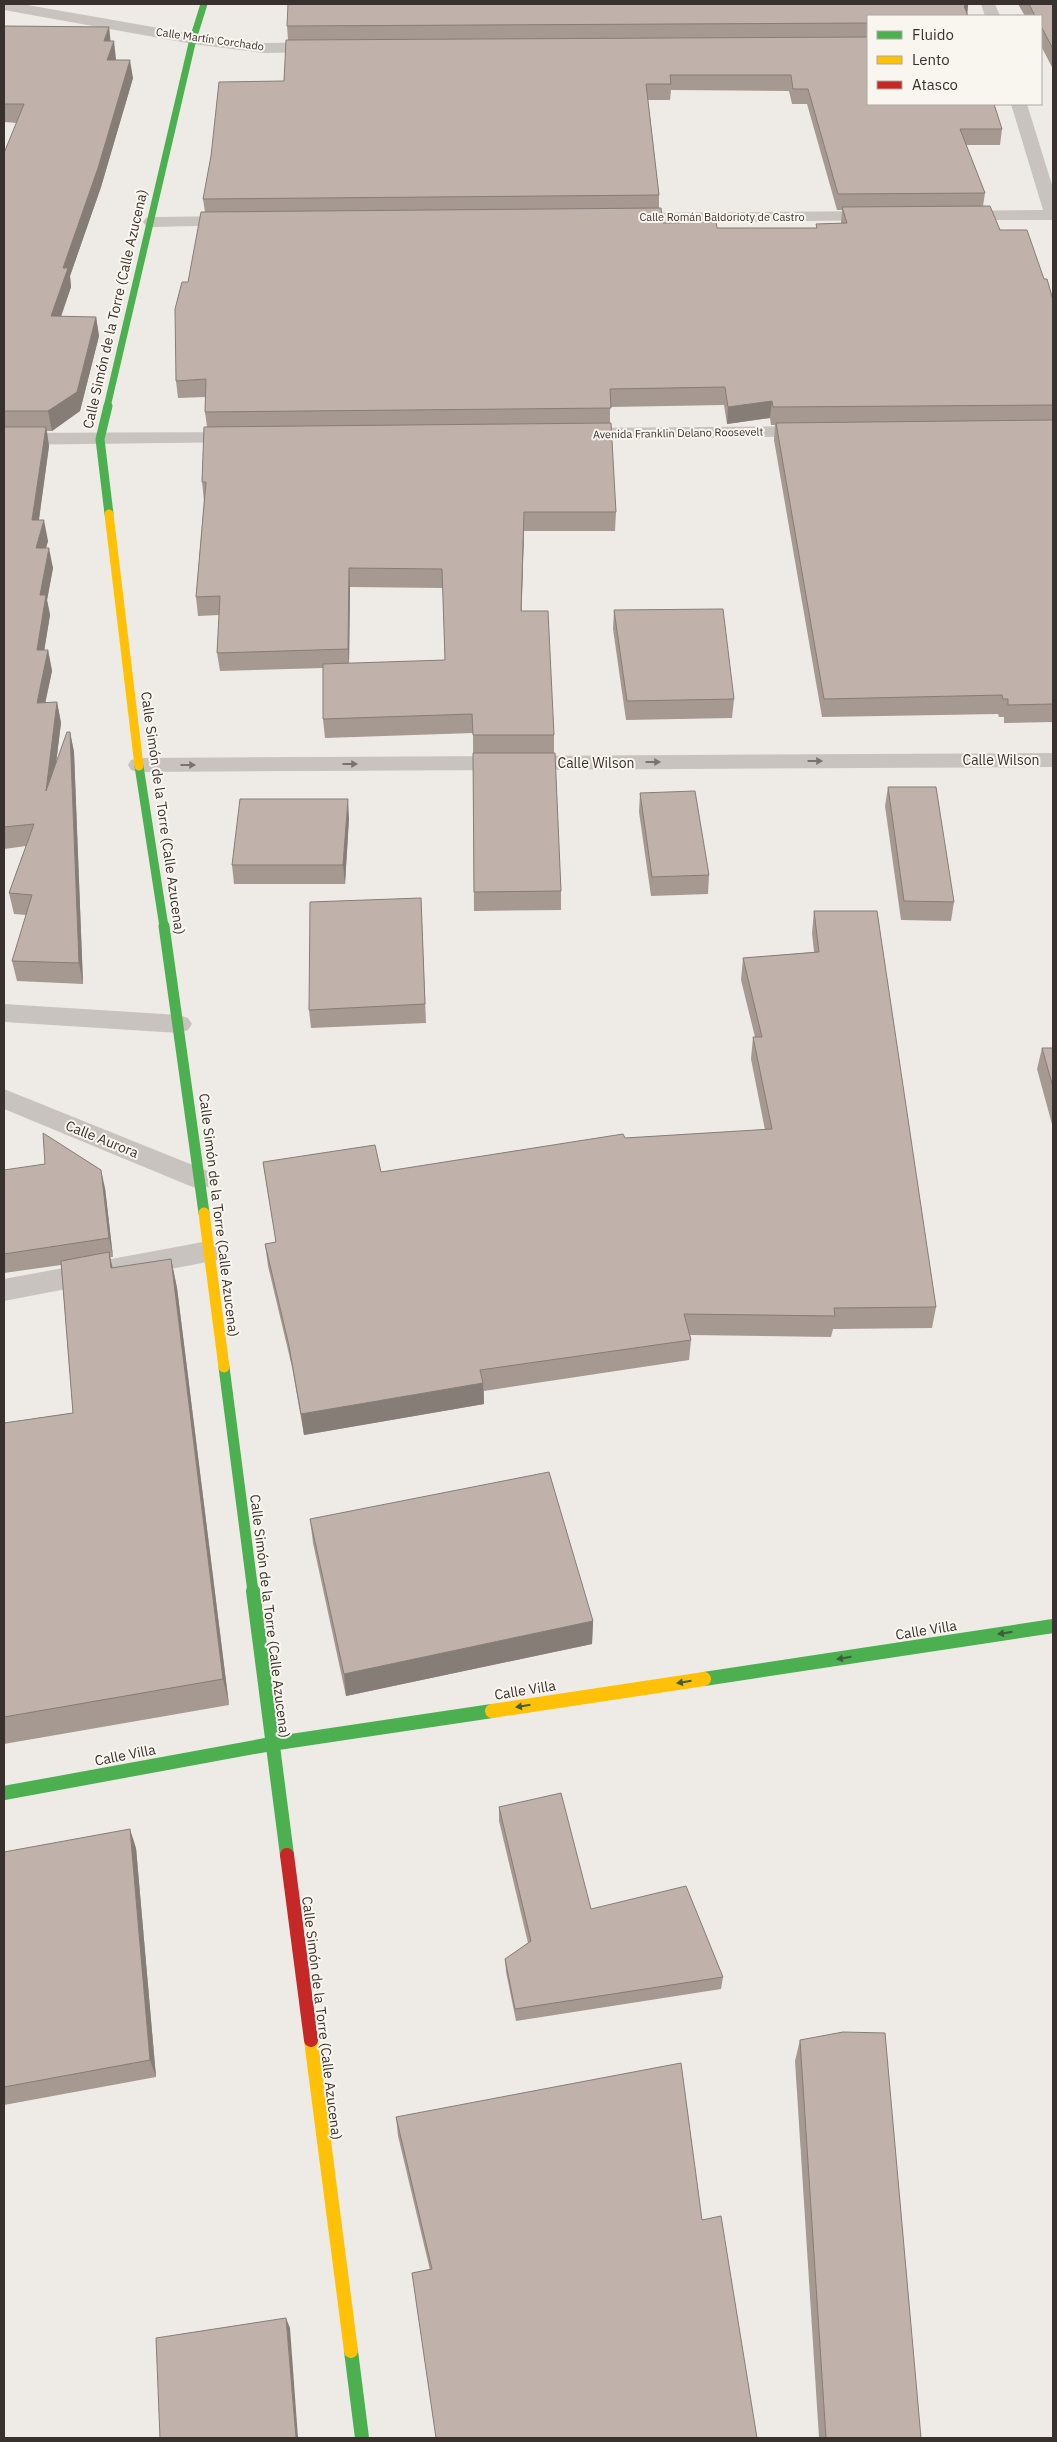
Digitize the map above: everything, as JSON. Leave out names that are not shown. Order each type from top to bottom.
[{"type":"street","name":"Calle Simón de la Torre (Calle Azucena)","points":[[204,4],[193,39],[152,222],[100,439],[139,765],[179,1024],[200,1179],[271,1744],[362,2438]]},
{"type":"street","name":"Calle Martín Corchado","points":[[4,5],[193,39],[263,48],[342,47]]},
{"type":"street","points":[[944,216],[1053,215],[1019,105]]},
{"type":"street","name":"Calle Román Baldorioty de Castro","points":[[607,218],[895,216]]},
{"type":"street","points":[[152,222],[251,221]]},
{"type":"street","name":"Avenida Franklin Delano Roosevelt","points":[[556,435],[835,432]]},
{"type":"street","points":[[4,439],[258,438]]},
{"type":"street","name":"Calle Wilson","points":[[139,765],[1053,760]]},
{"type":"street","points":[[4,1013],[179,1024]]},
{"type":"street","name":"Calle Aurora","points":[[4,1099],[200,1179]]},
{"type":"street","points":[[4,1290],[208,1252]]},
{"type":"street","name":"Calle Villa","points":[[4,1794],[271,1744],[1053,1626]]},
{"type":"building","points":[[288,4],[968,4],[964,6],[968,15],[867,15],[867,23],[287,26]]},
{"type":"building","points":[[1029,4],[1053,4],[1053,49],[1042,28],[1042,15],[1034,15]]},
{"type":"building","points":[[4,26],[109,27],[104,41],[114,41],[107,60],[130,60],[98,168],[63,268],[68,268],[51,316],[96,317],[77,392],[48,411],[4,411],[4,153],[24,104],[4,104]]},
{"type":"building","points":[[867,37],[867,105],[994,105],[1002,129],[960,129],[985,193],[838,194],[808,89],[793,89],[791,75],[670,75],[671,84],[646,84],[659,195],[203,199],[211,156],[219,82],[284,81],[286,40]]},
{"type":"building","points":[[990,206],[1000,230],[1027,230],[1044,279],[1047,279],[1053,300],[1053,405],[773,407],[772,401],[728,407],[725,387],[610,389],[611,408],[205,412],[206,379],[176,381],[175,309],[182,282],[188,282],[201,212],[661,208],[663,223],[716,222],[717,228],[817,228],[816,224],[847,223],[842,207]]},
{"type":"building","points":[[1053,420],[1053,704],[1008,705],[1008,699],[1003,699],[1002,695],[824,699],[776,423]]},
{"type":"building","points":[[611,423],[616,512],[524,512],[521,611],[548,611],[554,735],[473,735],[472,714],[323,719],[323,664],[445,660],[442,569],[349,568],[348,649],[217,653],[220,596],[196,597],[206,482],[202,482],[204,427]]},
{"type":"building","points":[[4,427],[46,427],[32,520],[44,520],[36,548],[49,548],[40,595],[46,595],[37,650],[48,650],[37,703],[57,702],[46,791],[67,732],[70,732],[79,963],[12,961],[32,895],[9,893],[34,824],[4,827]]},
{"type":"building","points":[[723,609],[734,699],[627,701],[614,610]]},
{"type":"building","points":[[473,753],[555,753],[561,891],[474,892]]},
{"type":"building","points":[[888,787],[936,787],[954,902],[904,901]]},
{"type":"building","points":[[695,791],[709,875],[652,877],[640,793]]},
{"type":"building","points":[[240,799],[348,799],[343,865],[232,865]]},
{"type":"building","points":[[421,898],[425,1004],[309,1010],[310,902]]},
{"type":"building","points":[[814,911],[877,911],[936,1307],[834,1308],[835,1316],[684,1314],[691,1340],[480,1370],[483,1383],[301,1414],[289,1346],[265,1244],[276,1242],[263,1162],[375,1145],[381,1172],[623,1134],[625,1138],[772,1129],[753,1037],[762,1037],[743,958],[819,952]]},
{"type":"building","points":[[1042,1048],[1053,1048],[1053,1087]]},
{"type":"building","points":[[43,1133],[101,1170],[109,1238],[4,1254],[4,1170],[45,1164]]},
{"type":"building","points":[[109,1252],[111,1268],[171,1259],[223,1679],[4,1717],[4,1423],[73,1413],[61,1261]]},
{"type":"building","points":[[549,1472],[593,1621],[344,1674],[310,1519]]},
{"type":"building","points":[[561,1793],[591,1909],[686,1886],[723,1977],[515,2009],[505,1959],[531,1941],[499,1807]]},
{"type":"building","points":[[130,1829],[150,2060],[4,2087],[4,1852]]},
{"type":"building","points":[[843,2032],[885,2033],[921,2438],[826,2438],[800,2040]]},
{"type":"building","points":[[681,2063],[702,2220],[721,2216],[757,2438],[436,2438],[412,2273],[432,2269],[396,2117]]},
{"type":"building","points":[[286,2318],[296,2438],[160,2438],[156,2338]]},
{"type":"traffic: fast","points":[[109,514],[100,439],[193,39],[204,4]]},
{"type":"traffic: fast","points":[[139,766],[179,1024],[204,1213]]},
{"type":"traffic: fast","points":[[224,1367],[287,1855]]},
{"type":"traffic: fast","points":[[704,1679],[1053,1626]]},
{"type":"traffic: fast","points":[[4,1793],[271,1744],[492,1711]]},
{"type":"traffic: fast","points":[[351,2351],[362,2438]]},
{"type":"traffic: slow","points":[[109,514],[139,766]]},
{"type":"traffic: slow","points":[[204,1213],[224,1367]]},
{"type":"traffic: slow","points":[[492,1711],[704,1679]]},
{"type":"traffic: slow","points":[[311,2040],[351,2351]]},
{"type":"traffic: jam","points":[[287,1855],[311,2040]]}]
